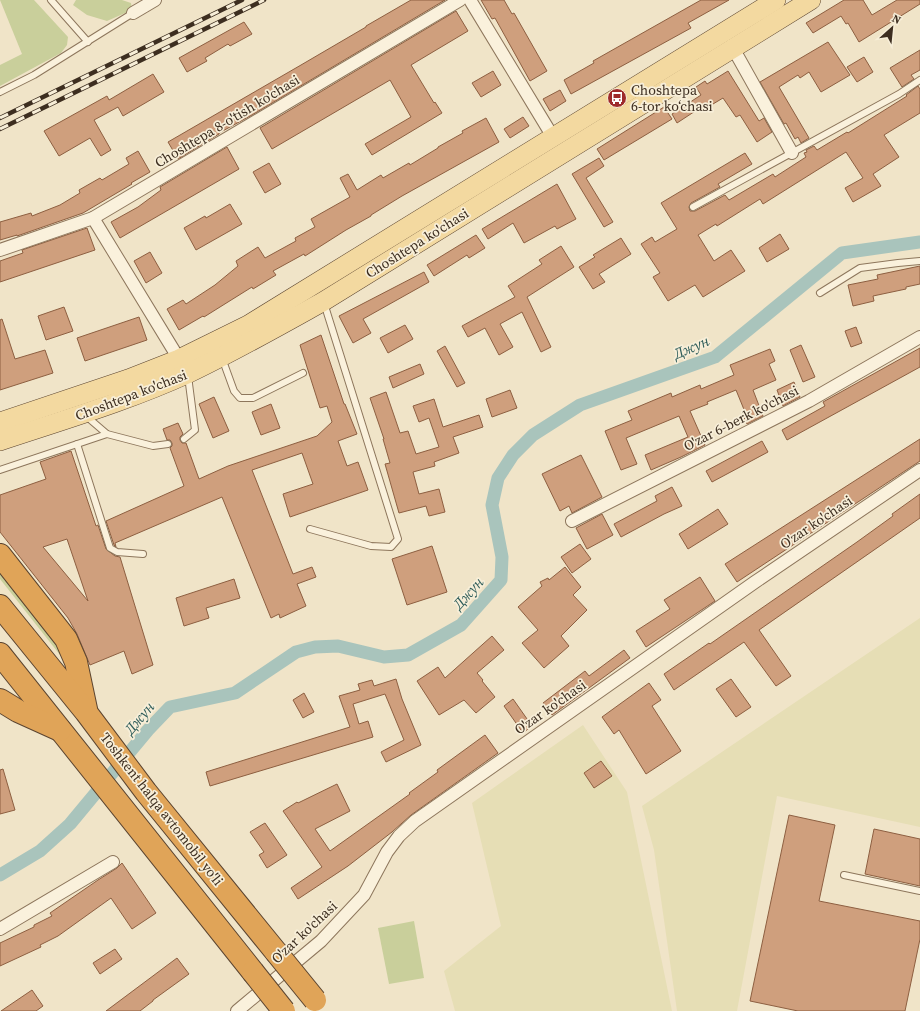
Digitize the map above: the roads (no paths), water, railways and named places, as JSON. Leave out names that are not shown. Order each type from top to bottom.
[{"type":"highway","points":[[0,554],[66,639],[76,662],[86,712]]},
{"type":"highway","name":"Toshkent halqa avtomobil yo'li","points":[[0,606],[86,712],[146,792],[320,1006]]},
{"type":"highway","points":[[0,654],[284,1011]]},
{"type":"highway","points":[[0,700],[18,711],[62,731]]},
{"type":"main road","name":"Choshtepa ko'chasi","points":[[0,442],[136,395],[776,0]]},
{"type":"main road","name":"Choshtepa ko'chasi","points":[[0,422],[128,379],[222,357],[324,301],[811,0]]},
{"type":"main road","points":[[439,207],[451,222]]},
{"type":"street","points":[[133,13],[156,0]]},
{"type":"street","name":"Choshtepa 8-o'tish ko'chasi","points":[[0,250],[93,218],[460,0]]},
{"type":"street","points":[[470,0],[553,137]]},
{"type":"street","points":[[733,48],[792,153]]},
{"type":"street","points":[[93,218],[183,366]]},
{"type":"street","name":"O'zar 6-berk ko'chasi","points":[[572,521],[809,401],[920,337]]},
{"type":"street","name":"O'zar ko'chasi","points":[[237,1011],[321,941],[364,895],[387,852],[415,821],[755,582],[920,470]]},
{"type":"street","points":[[0,929],[112,862]]},
{"type":"lane","points":[[51,0],[88,42]]},
{"type":"lane","points":[[0,92],[34,75],[133,13]]},
{"type":"lane","points":[[693,207],[899,94],[920,80]]},
{"type":"lane","points":[[820,293],[860,268],[920,261]]},
{"type":"lane","points":[[310,529],[371,546],[390,547],[398,539],[324,301]]},
{"type":"lane","points":[[222,357],[234,391],[240,398],[253,398],[303,373]]},
{"type":"lane","points":[[183,366],[195,430],[184,439]]},
{"type":"lane","points":[[83,414],[107,434],[153,446],[168,444]]},
{"type":"lane","points":[[0,470],[107,434]]},
{"type":"lane","points":[[77,444],[110,548],[117,552],[143,554]]},
{"type":"lane","points":[[844,875],[920,891]]},
{"type":"waterway","name":"Джун","points":[[0,875],[40,851],[70,824],[148,730],[170,707],[235,693],[296,652],[315,647],[338,646],[384,657],[408,655],[461,625],[501,580],[502,557],[492,505],[498,478],[513,455],[533,435],[580,405],[715,357],[842,253],[920,242]]},
{"type":"railway","points":[[0,118],[242,0]]},
{"type":"railway","points":[[0,129],[264,0]]},
{"type":"place","name":"Choshtepa 6-tor koʻchasi","points":[[617,98]]}]
